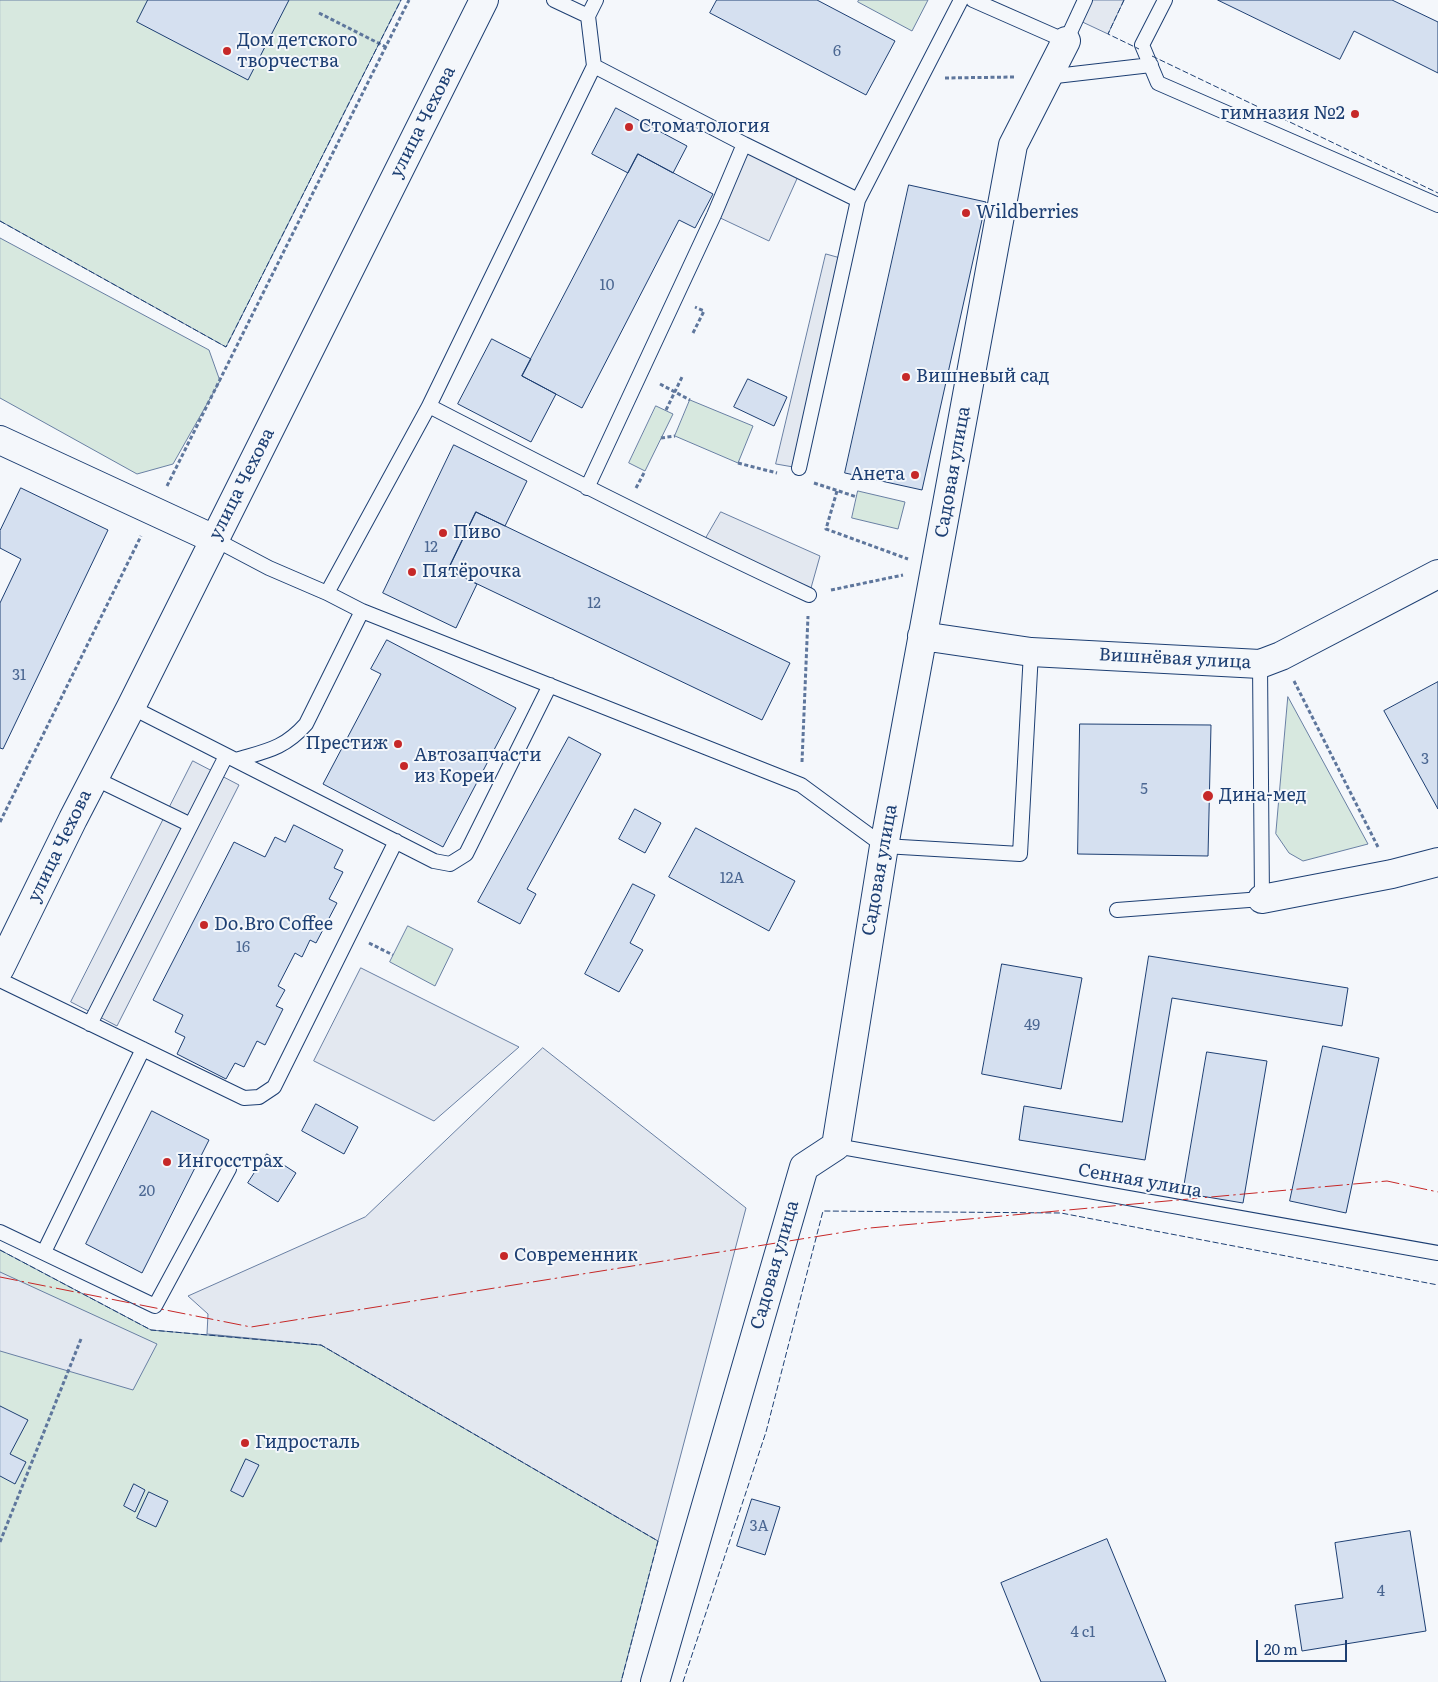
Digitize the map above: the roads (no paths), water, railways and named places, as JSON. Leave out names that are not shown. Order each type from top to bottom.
[{"type":"street","name":"улица Чехова","points":[[0,968],[484,0]]},
{"type":"street","name":"Садовая улица","points":[[655,1682],[804,1167],[836,1146],[884,846],[1013,145],[1066,41]]},
{"type":"street","points":[[0,441],[214,539]]},
{"type":"street","points":[[1270,660],[1438,574]]},
{"type":"street","name":"Вишнёвая улица","points":[[922,636],[1031,652],[1270,660]]},
{"type":"street","points":[[1262,899],[1392,874],[1438,862]]},
{"type":"lane","points":[[554,0],[588,16]]},
{"type":"lane","points":[[327,593],[429,406],[594,66],[588,16],[596,0]]},
{"type":"lane","points":[[798,473],[858,200],[961,0]]},
{"type":"lane","points":[[973,0],[1066,41],[1085,0]]},
{"type":"lane","points":[[1165,0],[1142,45],[1158,83],[1438,205]]},
{"type":"lane","points":[[1047,77],[1151,65]]},
{"type":"lane","points":[[594,66],[744,144],[858,200]]},
{"type":"lane","points":[[587,488],[744,144]]},
{"type":"lane","points":[[429,406],[587,488],[809,595]]},
{"type":"lane","points":[[214,539],[270,568],[362,611],[801,785],[884,846],[1020,854],[1031,652]]},
{"type":"lane","points":[[90,1024],[191,825],[231,758],[280,747],[294,737],[306,724],[362,611]]},
{"type":"lane","points":[[1117,910],[1262,899],[1270,660]]},
{"type":"lane","points":[[130,708],[434,861],[450,864],[466,854],[550,685]]},
{"type":"lane","points":[[94,778],[191,825]]},
{"type":"lane","points":[[0,980],[244,1098],[259,1097],[274,1087],[396,841]]},
{"type":"lane","points":[[44,1252],[143,1049]]},
{"type":"lane","name":"Сенная улица","points":[[836,1146],[1438,1253]]},
{"type":"lane","points":[[0,1232],[155,1306],[229,1168]]},
{"type":"place","name":"Дом детского творчества","points":[[227,51]]},
{"type":"place","name":"гимназия №2","points":[[1355,114]]},
{"type":"place","name":"Стоматология","points":[[629,127]]},
{"type":"place","name":"Wildberries","points":[[966,213]]},
{"type":"place","name":"Вишневый сад","points":[[906,377]]},
{"type":"place","name":"Анета","points":[[915,475]]},
{"type":"place","name":"Пиво","points":[[443,533]]},
{"type":"place","name":"Пятёрочка","points":[[412,572]]},
{"type":"place","name":"Престиж","points":[[398,744]]},
{"type":"place","name":"Автозапчасти из Кореи","points":[[404,766]]},
{"type":"place","name":"Дина-мед","points":[[1208,796]]},
{"type":"place","name":"Do.Bro Coffee","points":[[204,925]]},
{"type":"place","name":"Ингосстрах","points":[[167,1162]]},
{"type":"place","name":"Современник","points":[[504,1256]]},
{"type":"place","name":"Гидросталь","points":[[245,1443]]}]
